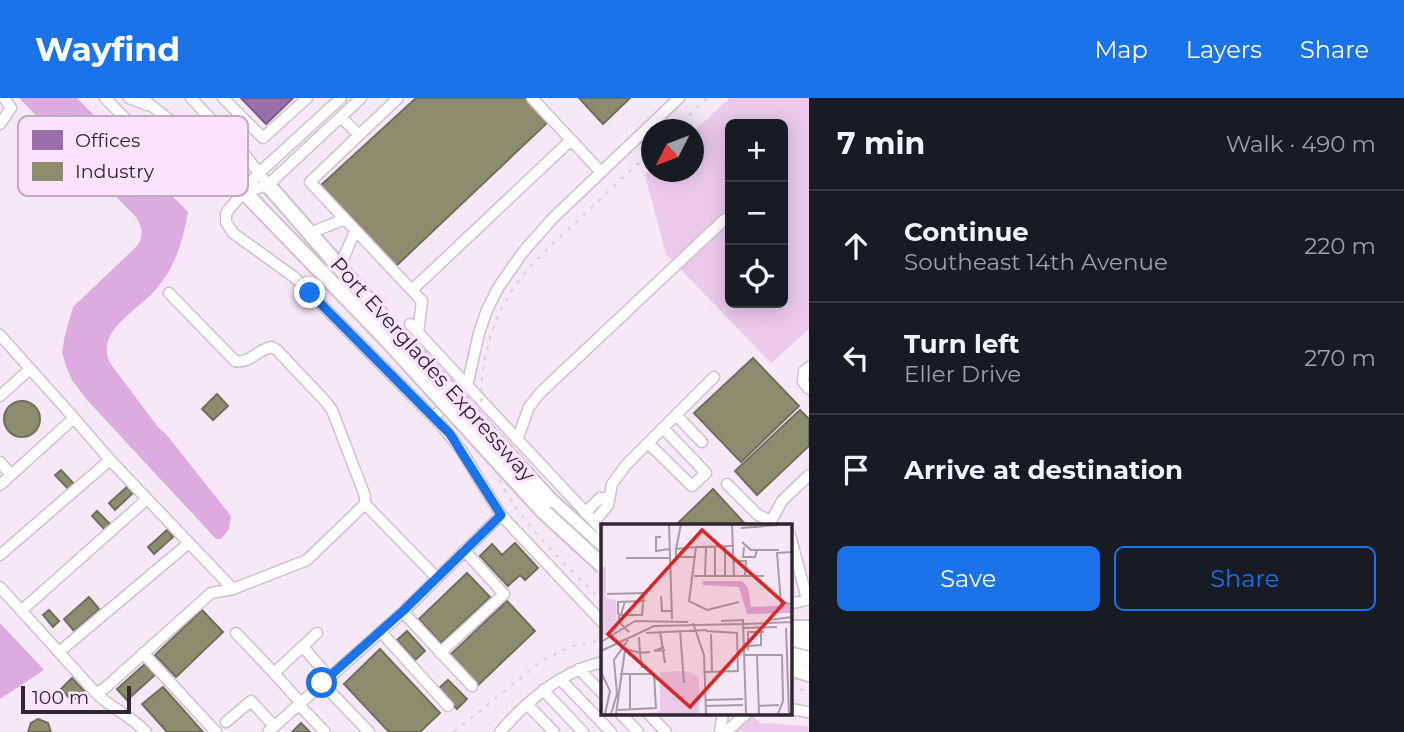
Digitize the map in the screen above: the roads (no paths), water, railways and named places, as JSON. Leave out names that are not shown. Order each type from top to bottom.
[{"type":"highway","name":"Port Everglades Expressway","points":[[264,179],[340,266],[392,336],[542,510],[601,564]]},
{"type":"highway","name":"Port Everglades Expressway","points":[[248,196],[392,336],[550,500],[601,546]]},
{"type":"highway","points":[[792,632],[809,643]]},
{"type":"highway","points":[[792,654],[809,659]]},
{"type":"highway","points":[[792,669],[809,674]]},
{"type":"street","points":[[0,124],[11,108],[4,98]]},
{"type":"street","points":[[105,98],[123,116]]},
{"type":"street","points":[[129,98],[150,106]]},
{"type":"street","points":[[142,98],[164,116]]},
{"type":"street","points":[[191,98],[207,116]]},
{"type":"street","points":[[223,98],[241,116]]},
{"type":"street","points":[[248,123],[263,138],[307,98]]},
{"type":"street","points":[[264,179],[341,98]]},
{"type":"street","points":[[248,191],[361,98]]},
{"type":"street","points":[[398,98],[310,182],[422,301],[418,333]]},
{"type":"street","points":[[532,98],[601,172]]},
{"type":"street","points":[[434,417],[466,385],[471,375],[483,321],[506,276],[541,230],[679,98]]},
{"type":"street","points":[[341,117],[359,135]]},
{"type":"street","points":[[412,290],[571,140]]},
{"type":"street","points":[[248,161],[264,179]]},
{"type":"street","points":[[242,196],[226,214],[230,230],[293,277],[434,417],[461,450],[501,515],[601,621]]},
{"type":"street","points":[[310,233],[345,219]]},
{"type":"street","points":[[517,440],[529,407],[541,392],[725,219]]},
{"type":"street","points":[[340,266],[355,231]]},
{"type":"street","points":[[169,293],[235,361],[249,360],[260,351],[272,347],[294,367],[332,410],[365,496],[365,504],[437,578]]},
{"type":"street","points":[[410,324],[601,529]]},
{"type":"street","points":[[0,335],[110,460],[233,589]]},
{"type":"street","points":[[809,367],[804,371],[803,382],[809,389]]},
{"type":"street","points":[[0,396],[30,369]]},
{"type":"street","points":[[594,522],[608,505],[607,499],[612,484],[626,465],[715,377]]},
{"type":"street","points":[[676,415],[702,442]]},
{"type":"street","points":[[0,485],[74,418]]},
{"type":"street","points":[[648,443],[692,486],[706,473],[663,428]]},
{"type":"street","points":[[0,555],[110,460]]},
{"type":"street","points":[[0,462],[11,475]]},
{"type":"street","points":[[727,484],[758,515],[772,524],[782,501],[809,475]]},
{"type":"street","points":[[585,513],[600,498],[607,499]]},
{"type":"street","points":[[21,611],[147,499]]},
{"type":"street","points":[[96,693],[105,688],[211,593],[233,589],[307,560],[365,504]]},
{"type":"street","points":[[226,722],[251,701],[271,729],[381,632],[501,515]]},
{"type":"street","points":[[59,652],[189,543]]},
{"type":"street","points":[[792,543],[808,599]]},
{"type":"street","points":[[440,653],[504,594],[464,550]]},
{"type":"street","points":[[0,587],[109,706],[134,719],[146,732]]},
{"type":"street","points":[[403,611],[472,687]]},
{"type":"street","points":[[381,632],[449,706]]},
{"type":"street","points":[[236,633],[325,732]]},
{"type":"street","points":[[274,673],[317,633]]},
{"type":"street","points":[[303,647],[369,732]]},
{"type":"street","points":[[143,653],[216,732]]},
{"type":"street","points":[[500,732],[527,704],[560,679],[579,669],[601,664]]},
{"type":"street","points":[[579,669],[601,692]]},
{"type":"street","points":[[560,679],[611,732]]},
{"type":"street","points":[[544,690],[583,732]]},
{"type":"street","points":[[527,704],[554,732]]},
{"type":"street","points":[[621,714],[638,732]]},
{"type":"street","points":[[649,714],[666,732]]},
{"type":"street","points":[[720,732],[723,714]]},
{"type":"street","points":[[726,732],[746,714]]},
{"type":"railway","points":[[685,119],[707,98]]},
{"type":"railway","points":[[601,600],[538,535],[503,486],[491,457],[481,397],[490,336],[502,308],[518,282],[536,260],[641,161]]},
{"type":"railway","points":[[454,732],[543,660],[572,646],[601,640]]},
{"type":"railway","points":[[792,687],[809,692]]}]
